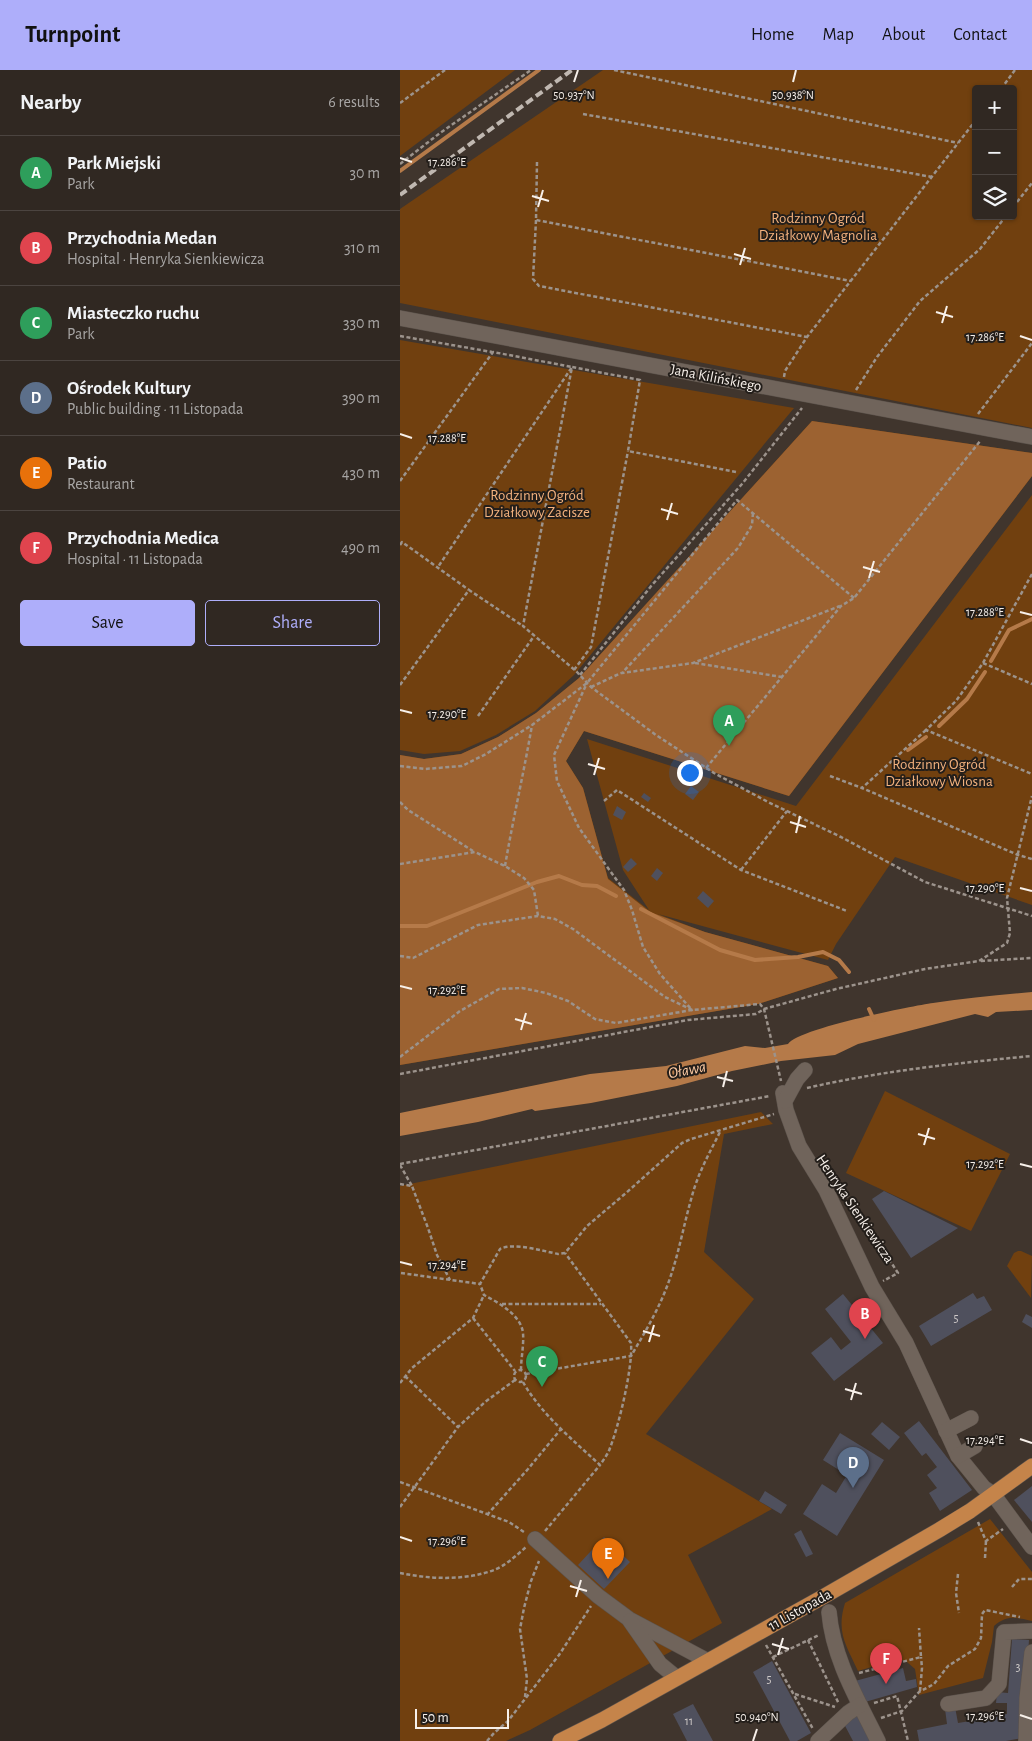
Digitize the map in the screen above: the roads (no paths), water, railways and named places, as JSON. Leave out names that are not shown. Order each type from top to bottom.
[{"type":"main road","name":"11 Listopada","points":[[560,1741],[678,1678],[931,1535],[970,1511],[1032,1466]]},
{"type":"street","name":"Jana Kilińskiego","points":[[400,318],[1032,437]]},
{"type":"street","name":"Henryka Sienkiewicza","points":[[805,1070],[797,1078],[786,1099],[799,1146],[826,1190],[872,1287],[906,1343],[958,1456],[984,1488],[993,1494],[1032,1547]]},
{"type":"street","points":[[946,1431],[971,1418]]},
{"type":"street","points":[[958,1456],[975,1446]]},
{"type":"street","points":[[540,1544],[598,1596],[629,1619],[708,1661]]},
{"type":"street","name":"11 Listopada","points":[[829,1612],[831,1628],[842,1666],[865,1705],[878,1741]]},
{"type":"street","points":[[629,1619],[660,1664],[678,1678]]},
{"type":"street","points":[[948,1704],[986,1698],[999,1684],[1004,1632],[1032,1631]]},
{"type":"street","points":[[1026,1741],[1027,1698],[1032,1652]]},
{"type":"street","points":[[819,1740],[848,1713],[865,1705]]},
{"type":"water","name":"Oława","points":[[1032,992],[1032,1010],[996,1012],[988,1017],[975,1014],[858,1044],[835,1055],[781,1061],[732,1071],[677,1086],[591,1103],[535,1111],[532,1109],[478,1122],[400,1136],[400,1113],[590,1074],[666,1066],[745,1046],[765,1048],[788,1044],[796,1038],[832,1025],[921,1005]]},
{"type":"waterway","points":[[400,171],[539,70]]},
{"type":"waterway","points":[[991,661],[1009,630],[1032,619]]},
{"type":"waterway","points":[[939,726],[967,699],[985,672]]},
{"type":"waterway","points":[[908,750],[926,737]]},
{"type":"waterway","points":[[400,926],[427,926],[537,882],[559,876],[582,885],[597,886],[616,896]]},
{"type":"waterway","points":[[641,909],[720,950],[755,960],[798,957],[823,952],[839,960],[849,972]]},
{"type":"waterway","points":[[869,1009],[874,1020]]},
{"type":"railway","points":[[400,195],[572,70]]},
{"type":"place","name":"Park Miejski","points":[[729,746]]},
{"type":"place","name":"Przychodnia Medan","points":[[865,1339]]},
{"type":"place","name":"Miasteczko ruchu","points":[[542,1387]]},
{"type":"place","name":"Ośrodek Kultury","points":[[853,1488]]},
{"type":"place","name":"Patio","points":[[608,1579]]},
{"type":"place","name":"Przychodnia Medica","points":[[886,1684]]},
{"type":"park label","name":"Rodzinny Ogród Działkowy Magnolia","points":[[818,226]]},
{"type":"park label","name":"Rodzinny Ogród Działkowy Zacisze","points":[[537,504]]},
{"type":"park label","name":"Rodzinny Ogród Działkowy Wiosna","points":[[939,772]]}]
